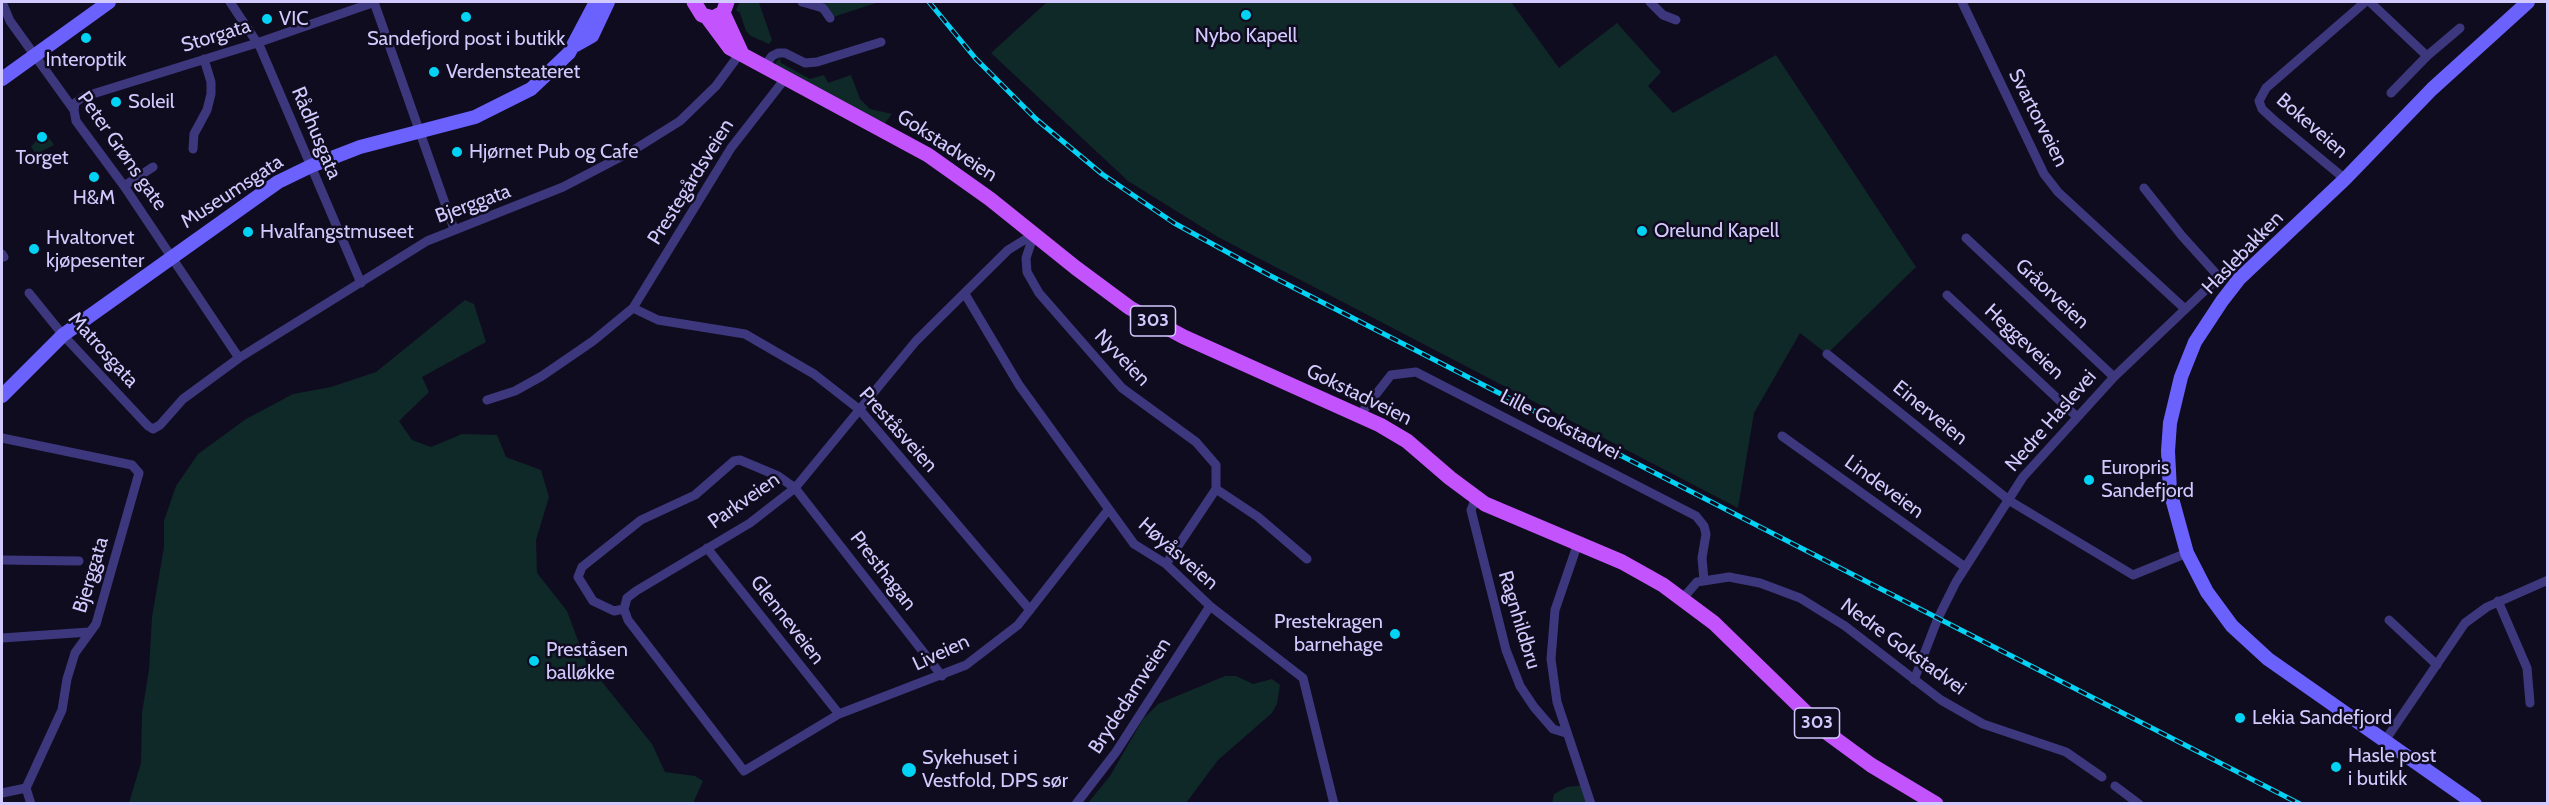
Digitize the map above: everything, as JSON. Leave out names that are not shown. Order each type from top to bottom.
[{"type":"main road","points":[[2,79],[109,2]]},
{"type":"main road","name":"Museumsgata","points":[[576,45],[596,2]]},
{"type":"main road","name":"Museumsgata","points":[[2,396],[63,335],[262,192],[311,166],[360,147],[474,117],[513,100],[541,82],[576,45],[592,36],[608,2]]},
{"type":"main road","name":"Gokstadveien","points":[[694,2],[698,11],[707,17],[724,43],[784,80],[928,156],[990,198],[1107,291],[1158,323],[1359,416],[1407,441],[1476,498],[1512,517],[1638,570],[1683,598],[1742,649],[1826,732],[1871,765],[1936,804]]},
{"type":"main road","name":"Haslebakken","points":[[2475,804],[2253,647],[2218,609],[2187,553],[2172,501],[2168,451],[2176,395],[2191,351],[2206,323],[2239,279],[2345,179],[2432,89],[2528,2]]},
{"type":"main road","name":"Gokstadveien","points":[[707,17],[726,5],[727,28],[741,52]]},
{"type":"street","name":"Peter Grøns gate","points":[[2,2],[10,21],[74,110],[76,121],[124,186],[239,358]]},
{"type":"street","name":"Rådhusgata","points":[[230,2],[257,43],[361,283]]},
{"type":"street","name":"Storgata","points":[[74,110],[75,103],[83,97],[257,43],[375,2]]},
{"type":"street","points":[[375,2],[454,229]]},
{"type":"street","points":[[802,2],[824,8],[830,18]]},
{"type":"street","points":[[1650,2],[1663,15],[1676,20]]},
{"type":"street","name":"Svartorveien","points":[[1962,2],[2044,174],[2058,192],[2185,309]]},
{"type":"street","name":"Bokeveien","points":[[2345,179],[2275,121],[2262,109],[2259,101],[2266,88],[2365,2]]},
{"type":"street","points":[[2370,2],[2427,56]]},
{"type":"street","points":[[2391,93],[2427,56],[2460,28]]},
{"type":"street","points":[[763,68],[772,56],[778,53],[785,53],[806,63],[817,62],[881,42]]},
{"type":"street","name":"Bjerggata","points":[[153,429],[160,425],[183,399],[239,358],[427,241],[531,202],[632,152],[680,122],[716,86],[741,52]]},
{"type":"street","points":[[193,149],[194,134],[207,110],[212,94],[212,82],[204,59]]},
{"type":"street","name":"Prestegårdsveien","points":[[487,399],[515,391],[542,376],[593,341],[633,308],[731,148],[784,80]]},
{"type":"street","points":[[124,186],[153,167]]},
{"type":"street","name":"Nedre Haslevei","points":[[1914,680],[1938,618],[1965,567],[2010,501],[2023,477],[2076,416],[2114,377],[2219,277],[2182,236],[2144,188]]},
{"type":"street","name":"Parkveien","points":[[624,609],[627,598],[636,591],[764,514],[795,488],[916,341],[1008,250],[1034,234]]},
{"type":"street","name":"Nyveien","points":[[1034,234],[1026,258],[1027,272],[1039,293],[1122,388],[1205,450],[1216,465],[1215,489]]},
{"type":"street","name":"Gråorveien","points":[[1966,238],[2114,377]]},
{"type":"street","name":"Matrosgata","points":[[29,292],[63,335],[147,426],[153,429]]},
{"type":"street","name":"Høyåsveien","points":[[965,294],[1019,385],[1134,544],[1166,564],[1210,606],[1302,678],[1315,719],[1334,804]]},
{"type":"street","name":"Heggeveien","points":[[1947,295],[2076,416]]},
{"type":"street","name":"Preståsveien","points":[[633,308],[658,320],[745,334],[761,341],[814,374],[860,410],[1030,610]]},
{"type":"street","name":"Einerveien","points":[[1827,354],[2010,501],[2133,575],[2187,553]]},
{"type":"street","name":"Lille Gokstadvei","points":[[1359,416],[1391,375],[1416,372],[1696,516],[1704,526],[1706,534],[1702,558],[1704,580]]},
{"type":"street","name":"Lindeveien","points":[[1782,436],[1965,567]]},
{"type":"street","name":"Bjerggata","points":[[2,438],[137,468],[139,473],[96,624],[75,653],[67,679],[62,710],[26,788]]},
{"type":"street","points":[[624,609],[614,611],[593,601],[578,577],[582,567],[641,520],[695,495],[737,460],[778,476],[795,488]]},
{"type":"street","name":"Presthagan","points":[[795,488],[942,676]]},
{"type":"street","points":[[1166,564],[1215,489],[1258,517],[1307,559]]},
{"type":"street","name":"Ragnhildbru","points":[[1476,498],[1471,510],[1506,650],[1520,686],[1534,707],[1553,729],[1566,733]]},
{"type":"street","name":"Liveien","points":[[624,609],[628,620],[744,771],[839,714],[942,676],[966,665],[1000,641],[1030,610],[1108,510]]},
{"type":"street","points":[[1578,543],[1555,610],[1551,659],[1557,702],[1566,733],[1587,785],[1591,804]]},
{"type":"street","name":"Glenneveien","points":[[707,548],[839,714]]},
{"type":"street","points":[[2,560],[79,561]]},
{"type":"street","name":"Nedre Gokstadvei","points":[[1704,580],[1729,577],[1746,579],[1800,598],[1845,626],[1941,700],[1983,724],[2059,749],[2102,777]]},
{"type":"street","points":[[1683,598],[1697,582],[1704,580]]},
{"type":"street","points":[[2386,739],[2465,623],[2498,601],[2547,580]]},
{"type":"street","points":[[2498,601],[2527,668],[2530,703]]},
{"type":"street","name":"Brydedamveien","points":[[1076,804],[1116,752],[1210,606]]},
{"type":"street","points":[[2389,620],[2437,665]]},
{"type":"street","points":[[2,638],[89,632]]},
{"type":"street","points":[[2115,786],[2139,804]]},
{"type":"street","points":[[2,793],[26,788],[31,804]]},
{"type":"green space","points":[[740,2],[761,2],[759,3],[772,40],[769,44],[751,36],[746,31],[740,13],[736,10]]},
{"type":"green space","points":[[802,2],[879,2],[830,18]]},
{"type":"green space","points":[[1047,2],[1511,2],[1559,68],[1617,23],[1661,72],[1648,86],[1673,113],[1776,55],[1916,267],[1827,354],[1800,333],[1754,413],[1738,508],[1218,237],[1128,181],[991,53]]},
{"type":"green space","points":[[780,58],[781,63],[810,79],[824,75],[828,83],[851,75],[860,99],[870,109],[892,114],[885,123],[802,82],[778,68],[775,63]]},
{"type":"green space","points":[[44,131],[54,145],[36,154],[31,147]]},
{"type":"green space","points":[[465,300],[474,304],[486,342],[422,377],[429,392],[399,421],[412,440],[431,447],[462,434],[497,435],[506,457],[541,470],[549,497],[536,540],[537,573],[567,611],[586,662],[652,744],[665,772],[695,776],[703,781],[692,804],[129,803],[141,763],[142,713],[149,670],[152,617],[164,547],[164,521],[176,486],[198,454],[246,419],[293,394],[331,387],[376,372]]},
{"type":"green space","points":[[1225,676],[1236,676],[1253,684],[1272,679],[1280,685],[1277,704],[1272,713],[1218,760],[1186,803],[1088,803],[1110,776],[1143,719],[1158,704]]},
{"type":"green space","points":[[1587,785],[1591,803],[1552,804],[1554,794],[1567,787]]},
{"type":"railway","points":[[929,2],[976,59],[1036,119],[1102,174],[1174,223],[1269,275],[2300,804]]},
{"type":"place","name":"Nybo Kapell","points":[[1246,15]]},
{"type":"place","name":"Sandefjord post i butikk","points":[[466,17]]},
{"type":"place","name":"VIC","points":[[267,19]]},
{"type":"place","name":"Interoptik","points":[[86,38]]},
{"type":"place","name":"Verdensteateret","points":[[434,72]]},
{"type":"place","name":"Soleil","points":[[116,102]]},
{"type":"place","name":"Torget","points":[[42,137]]},
{"type":"place","name":"Hjørnet Pub og Cafe","points":[[457,152]]},
{"type":"place","name":"H&M","points":[[94,177]]},
{"type":"place","name":"Orelund Kapell","points":[[1642,231]]},
{"type":"place","name":"Hvalfangstmuseet","points":[[248,232]]},
{"type":"place","name":"Hvaltorvet kjøpesenter","points":[[34,249]]},
{"type":"place","name":"Europris Sandefjord","points":[[2089,480]]},
{"type":"place","name":"Prestekragen barnehage","points":[[1395,634]]},
{"type":"place","name":"Preståsen balløkke","points":[[534,661]]},
{"type":"place","name":"Lekia Sandefjord","points":[[2240,718]]},
{"type":"place","name":"Hasle post i butikk","points":[[2336,767]]},
{"type":"place","name":"Sykehuset i Vestfold, DPS sør","points":[[909,770]]}]
